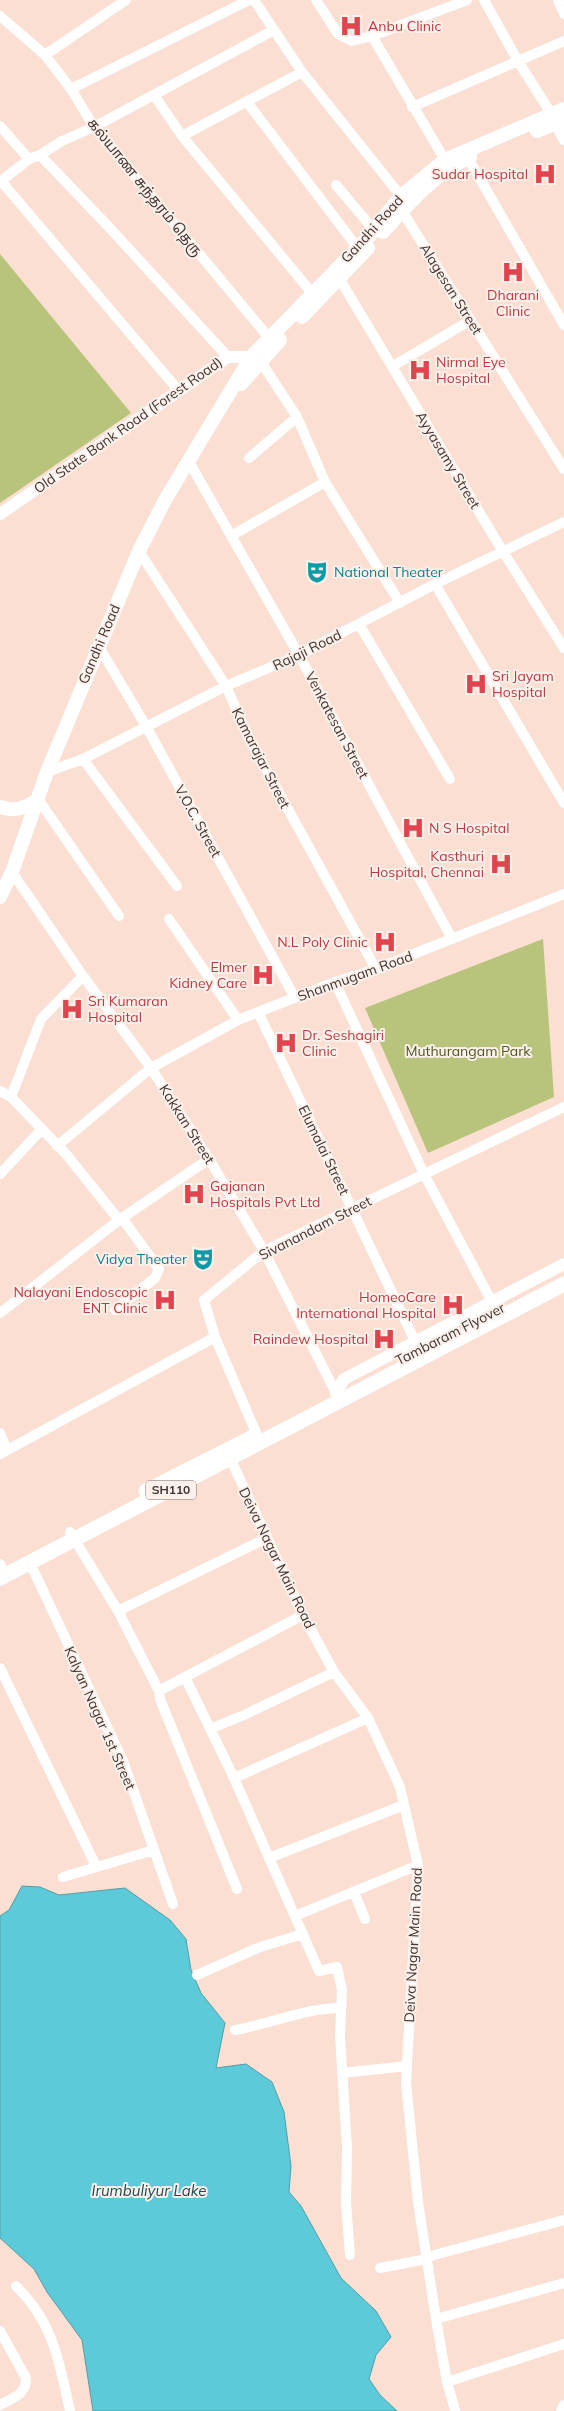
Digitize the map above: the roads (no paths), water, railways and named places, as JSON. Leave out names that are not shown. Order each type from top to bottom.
[{"type":"main road","name":"Gandhi Road","points":[[0,897],[12,872],[47,772],[98,645],[139,551],[188,460],[223,404],[270,339],[312,293],[337,274],[357,247],[403,204],[468,158],[559,117]]},
{"type":"main road","name":"Gandhi Road","points":[[256,360],[279,341],[337,274],[445,160],[482,142],[559,117]]},
{"type":"main road","points":[[0,807],[11,810],[21,808],[38,799]]},
{"type":"main road","name":"Tambaram Flyover","points":[[344,1394],[564,1274]]},
{"type":"main road","name":"Tambaram Flyover","points":[[344,1394],[564,1284]]},
{"type":"main road","name":"SH110","points":[[0,1578],[30,1563],[73,1535],[257,1435],[344,1394]]},
{"type":"main road","name":"SH110","points":[[0,1566],[73,1535],[231,1460],[344,1394]]},
{"type":"street","points":[[46,55],[126,0]]},
{"type":"street","name":"Alagesan Street","points":[[254,0],[302,72],[403,204],[470,320],[564,469]]},
{"type":"street","points":[[318,0],[338,34],[352,40],[372,36],[467,0]]},
{"type":"street","points":[[484,0],[518,61],[559,117],[564,139]]},
{"type":"street","points":[[558,0],[564,14]]},
{"type":"street","points":[[71,89],[243,1]]},
{"type":"street","name":"கல்யாண சுந்தரம் தெரு","points":[[0,16],[46,55],[71,89],[94,127],[270,339]]},
{"type":"street","points":[[179,391],[1,181],[29,159],[40,156],[62,142],[94,127],[274,30]]},
{"type":"street","points":[[372,36],[412,107],[445,160]]},
{"type":"street","points":[[412,107],[564,41]]},
{"type":"street","points":[[182,136],[302,72]]},
{"type":"street","points":[[154,95],[182,136],[312,293]]},
{"type":"street","points":[[247,102],[357,247]]},
{"type":"street","points":[[0,126],[29,159]]},
{"type":"street","points":[[40,156],[107,224],[228,356]]},
{"type":"street","points":[[468,158],[564,325]]},
{"type":"street","points":[[336,185],[374,230]]},
{"type":"street","name":"Ayyasamy Street","points":[[337,274],[502,550],[564,648]]},
{"type":"street","points":[[393,366],[470,320]]},
{"type":"street","name":"Old State Bank Road (Forest Road)","points":[[0,514],[228,356],[256,360]]},
{"type":"street","points":[[256,360],[296,417],[326,482],[400,603]]},
{"type":"street","points":[[249,458],[296,417]]},
{"type":"street","name":"Venkatesan Street","points":[[188,460],[299,655],[452,939]]},
{"type":"street","points":[[231,536],[326,482]]},
{"type":"street","name":"Rajaji Road","points":[[47,772],[83,759],[226,686],[299,655],[502,550],[564,522]]},
{"type":"street","name":"Kamarajar Street","points":[[139,551],[226,686],[250,742],[376,969]]},
{"type":"street","points":[[435,584],[564,803]]},
{"type":"street","points":[[359,624],[450,779]]},
{"type":"street","name":"V.O.C. Street","points":[[98,645],[146,726],[295,998]]},
{"type":"street","points":[[83,759],[177,886]]},
{"type":"street","points":[[38,799],[119,916]]},
{"type":"street","name":"Kakkan Street","points":[[12,872],[83,976],[151,1068],[209,1159],[344,1394]]},
{"type":"street","name":"Shanmugam Road","points":[[58,1146],[151,1068],[238,1020],[334,982],[376,969],[564,894]]},
{"type":"street","points":[[169,919],[238,1020]]},
{"type":"street","points":[[11,1097],[42,1019],[83,976]]},
{"type":"street","points":[[334,982],[424,1174],[492,1302]]},
{"type":"street","name":"Elumalai Street","points":[[258,1012],[416,1343]]},
{"type":"street","points":[[0,1092],[11,1097],[58,1146],[121,1219],[159,1269],[155,1278],[115,1310]]},
{"type":"street","name":"Sivanandam Street","points":[[257,1435],[215,1338],[204,1300],[264,1252],[564,1107]]},
{"type":"street","points":[[1,1173],[41,1130]]},
{"type":"street","points":[[0,1313],[121,1219],[209,1159]]},
{"type":"street","points":[[344,1394],[344,1379],[564,1264]]},
{"type":"street","points":[[0,1433],[4,1452],[215,1338]]},
{"type":"street","name":"Deiva Nagar Main Road","points":[[231,1460],[303,1615],[334,1672],[368,1718],[400,1787],[418,1865],[406,2083],[418,2202],[447,2382],[455,2410]]},
{"type":"street","points":[[73,1535],[118,1611],[159,1691],[160,1699],[237,1889]]},
{"type":"street","points":[[118,1611],[267,1538]]},
{"type":"street","name":"Kalyan Nagar 1st Street","points":[[30,1563],[123,1760],[173,1904]]},
{"type":"street","points":[[159,1691],[303,1615]]},
{"type":"street","points":[[0,1668],[96,1866]]},
{"type":"street","points":[[210,1729],[334,1672]]},
{"type":"street","points":[[185,1677],[234,1778],[319,1971],[337,1967],[342,1990],[342,2073],[347,2148],[346,2202],[350,2255]]},
{"type":"street","points":[[234,1778],[368,1718]]},
{"type":"street","points":[[270,1858],[404,1804]]},
{"type":"street","points":[[63,1877],[154,1850]]},
{"type":"street","points":[[295,1916],[418,1865]]},
{"type":"street","points":[[354,1892],[365,1919]]},
{"type":"street","points":[[197,1975],[260,1948],[303,1934]]},
{"type":"street","points":[[235,2030],[253,2027],[302,2012],[341,2008]]},
{"type":"street","points":[[342,2073],[407,2066]]},
{"type":"street","points":[[380,2268],[427,2258],[564,2220]]},
{"type":"street","points":[[436,2318],[564,2283]]},
{"type":"street","points":[[16,2286],[48,2330],[59,2355],[70,2411]]},
{"type":"street","points":[[0,2405],[23,2393],[26,2385],[26,2378],[2,2338]]},
{"type":"street","points":[[447,2382],[564,2348]]},
{"type":"street","points":[[562,2411],[564,2405]]},
{"type":"water","name":"Irumbuliyur Lake","points":[[22,1886],[40,1887],[59,1895],[125,1888],[170,1920],[186,1939],[191,1970],[201,1993],[225,2023],[216,2068],[246,2064],[272,2082],[284,2112],[291,2166],[289,2192],[301,2206],[341,2278],[376,2311],[391,2337],[376,2355],[369,2379],[380,2395],[397,2411],[93,2411],[82,2340],[47,2292],[34,2269],[0,2238],[0,1916],[9,1910]]},
{"type":"place","name":"Anbu Clinic","points":[[351,26]]},
{"type":"place","name":"Sudar Hospital","points":[[545,174]]},
{"type":"place","name":"Dharani Clinic","points":[[513,272]]},
{"type":"place","name":"Nirmal Eye Hospital","points":[[420,370]]},
{"type":"place","name":"National Theater","points":[[317,572]]},
{"type":"place","name":"Sri Jayam Hospital","points":[[476,684]]},
{"type":"place","name":"N S Hospital","points":[[413,828]]},
{"type":"place","name":"Kasthuri Hospital, Chennai","points":[[501,864]]},
{"type":"place","name":"N.L Poly Clinic","points":[[385,942]]},
{"type":"place","name":"Elmer Kidney Care","points":[[263,975]]},
{"type":"place","name":"Sri Kumaran Hospital","points":[[72,1009]]},
{"type":"place","name":"Dr. Seshagiri Clinic","points":[[286,1043]]},
{"type":"place","name":"Gajanan Hospitals Pvt Ltd","points":[[194,1194]]},
{"type":"place","name":"Vidya Theater","points":[[203,1259]]},
{"type":"place","name":"Nalayani Endoscopic ENT Clinic","points":[[165,1300]]},
{"type":"place","name":"HomeoCare International Hospital","points":[[453,1305]]},
{"type":"place","name":"Raindew Hospital","points":[[384,1339]]},
{"type":"park label","name":"Muthurangam Park","points":[[468,1051]]}]
